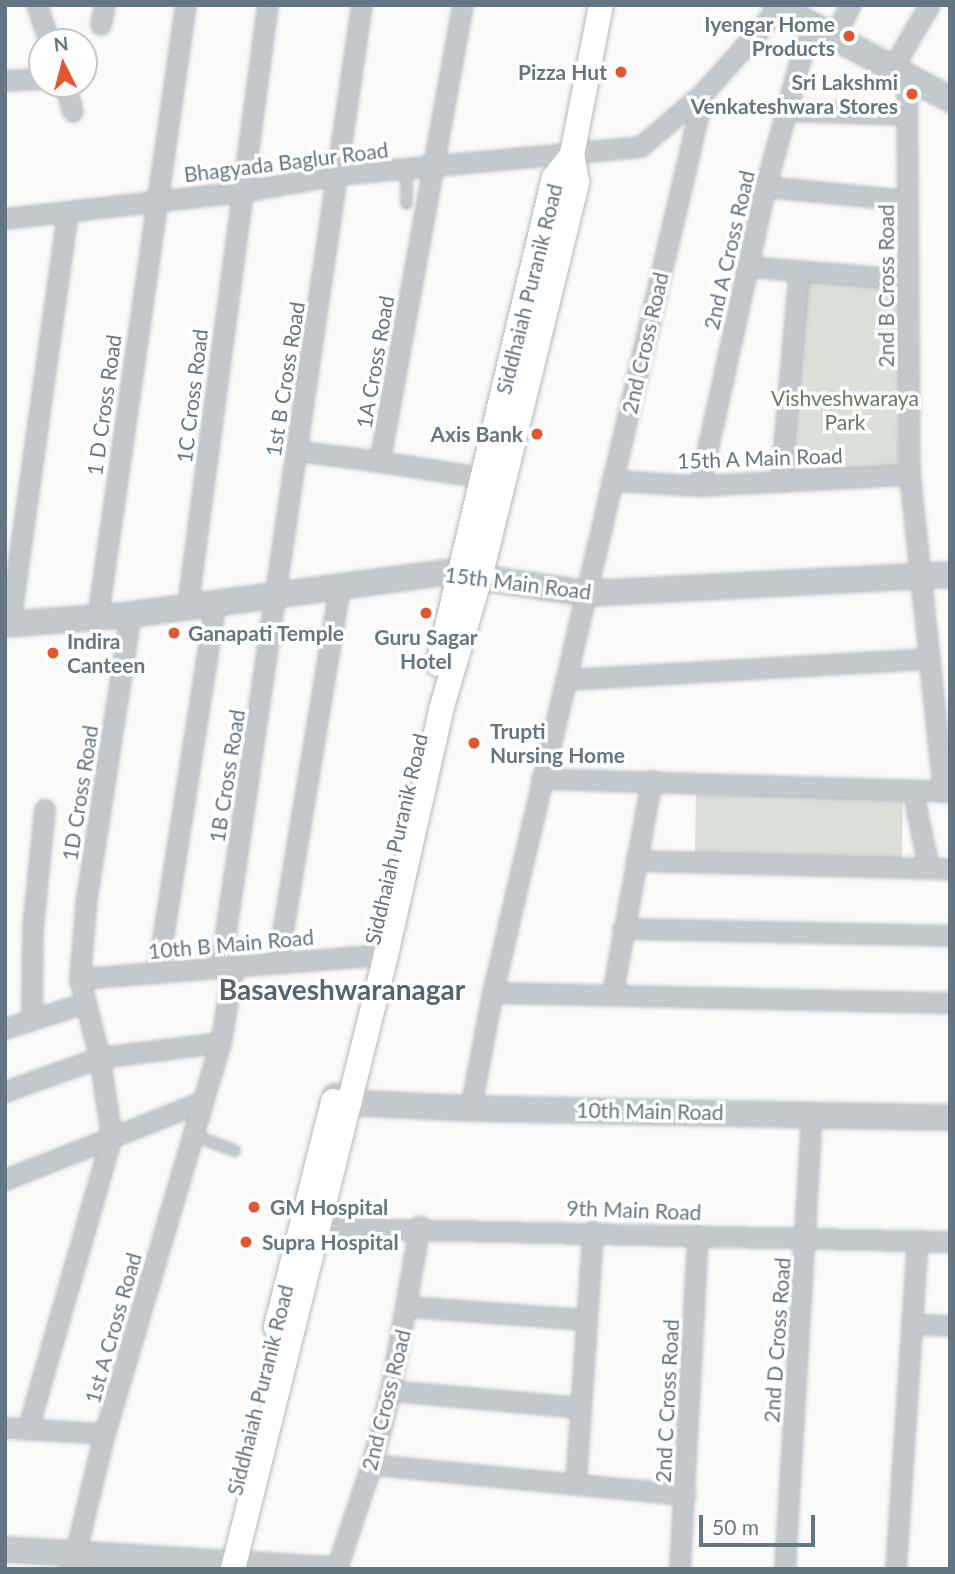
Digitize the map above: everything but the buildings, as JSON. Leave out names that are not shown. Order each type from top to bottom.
[{"type":"main road","name":"Siddhaiah Puranik Road","points":[[225,1567],[471,573],[577,182],[572,155],[601,5]]},
{"type":"main road","name":"Siddhaiah Puranik Road","points":[[471,573],[483,478],[554,178],[572,155]]},
{"type":"main road","name":"Siddhaiah Puranik Road","points":[[225,1567],[318,1228],[342,1098]]},
{"type":"street","points":[[37,5],[45,28]]},
{"type":"street","points":[[101,25],[105,5]]},
{"type":"street","name":"1 D Cross Road","points":[[98,617],[186,5]]},
{"type":"street","name":"1C Cross Road","points":[[188,605],[268,5]]},
{"type":"street","name":"1st B Cross Road","points":[[277,591],[340,175],[362,5]]},
{"type":"street","name":"1A Cross Road","points":[[463,5],[380,462],[483,478]]},
{"type":"street","points":[[833,39],[851,5]]},
{"type":"street","points":[[900,75],[930,5]]},
{"type":"street","points":[[780,6],[833,39],[950,99]]},
{"type":"street","name":"Bhagyada Baglur Road","points":[[5,219],[242,192],[340,175],[572,155],[641,146],[704,93],[780,6]]},
{"type":"street","name":"2nd A Cross Road","points":[[700,486],[766,187],[810,26]]},
{"type":"street","name":"2nd B Cross Road","points":[[900,75],[907,116],[910,475],[920,576]]},
{"type":"street","points":[[5,80],[28,79]]},
{"type":"street","name":"2nd Cross Road","points":[[471,1108],[493,993],[542,779],[704,93]]},
{"type":"street","points":[[69,98],[73,112]]},
{"type":"street","points":[[786,111],[907,116]]},
{"type":"street","points":[[766,187],[908,201]]},
{"type":"street","points":[[8,624],[68,213]]},
{"type":"street","points":[[748,267],[799,275],[908,280]]},
{"type":"street","points":[[780,482],[799,275]]},
{"type":"street","points":[[297,451],[380,462]]},
{"type":"street","name":"15th A Main Road","points":[[612,481],[700,486],[910,475]]},
{"type":"street","name":"15th Main Road","points":[[8,624],[131,614],[341,583],[471,573],[587,593],[950,574]]},
{"type":"street","points":[[542,779],[947,792],[920,576]]},
{"type":"street","points":[[278,962],[341,583]]},
{"type":"street","name":"1B Cross Road","points":[[221,1043],[228,967],[277,591]]},
{"type":"street","points":[[158,972],[216,600]]},
{"type":"street","name":"1D Cross Road","points":[[112,1138],[100,1058],[80,979],[87,897],[131,614]]},
{"type":"street","points":[[567,680],[929,659]]},
{"type":"street","points":[[613,993],[652,781]]},
{"type":"street","points":[[913,791],[929,868]]},
{"type":"street","points":[[32,1020],[33,928],[45,810]]},
{"type":"street","points":[[636,861],[950,869]]},
{"type":"street","points":[[623,929],[950,936]]},
{"type":"street","name":"10th B Main Road","points":[[80,979],[378,954]]},
{"type":"street","points":[[493,993],[613,993],[950,1003]]},
{"type":"street","points":[[5,1029],[86,1003]]},
{"type":"street","points":[[5,1092],[100,1058],[221,1043]]},
{"type":"street","name":"1st A Cross Road","points":[[74,1561],[105,1434],[221,1043]]},
{"type":"street","name":"10th Main Road","points":[[342,1098],[471,1108],[950,1117]]},
{"type":"street","points":[[7,1184],[203,1102]]},
{"type":"street","name":"2nd D Cross Road","points":[[785,1569],[812,1114]]},
{"type":"street","points":[[28,1430],[112,1138]]},
{"type":"street","name":"2nd Cross Road","points":[[336,1569],[372,1465],[391,1391],[408,1307],[420,1227]]},
{"type":"street","name":"9th Main Road","points":[[318,1228],[420,1227],[950,1242]]},
{"type":"street","points":[[576,1484],[593,1232]]},
{"type":"street","name":"2nd C Cross Road","points":[[680,1569],[698,1235]]},
{"type":"street","points":[[896,1569],[918,1241]]},
{"type":"street","points":[[408,1307],[587,1320]]},
{"type":"street","points":[[912,1324],[950,1326]]},
{"type":"street","points":[[391,1391],[581,1408]]},
{"type":"street","points":[[5,1428],[105,1434]]},
{"type":"street","points":[[372,1465],[686,1495]]},
{"type":"street","points":[[5,1549],[74,1561],[336,1569]]},
{"type":"lane","points":[[406,170],[406,203]]},
{"type":"lane","points":[[194,1135],[234,1150]]},
{"type":"green space","name":"Vishveshwaraya Park","points":[[804,279],[901,282],[899,470],[784,474]]},
{"type":"green space","points":[[696,794],[903,798],[902,864],[695,860]]},
{"type":"place","name":"Iyengar Home Products","points":[[849,36]]},
{"type":"place","name":"Pizza Hut","points":[[621,72]]},
{"type":"place","name":"Sri Lakshmi Venkateshwara Stores","points":[[912,94]]},
{"type":"place","name":"Axis Bank","points":[[537,434]]},
{"type":"place","name":"Guru Sagar Hotel","points":[[426,613]]},
{"type":"place","name":"Ganapati Temple","points":[[174,633]]},
{"type":"place","name":"Indira Canteen","points":[[53,653]]},
{"type":"place","name":"Trupti Nursing Home","points":[[474,743]]},
{"type":"place","name":"GM Hospital","points":[[254,1207]]},
{"type":"place","name":"Supra Hospital","points":[[246,1242]]},
{"type":"district","name":"Basaveshwaranagar","points":[[342,989]]}]
